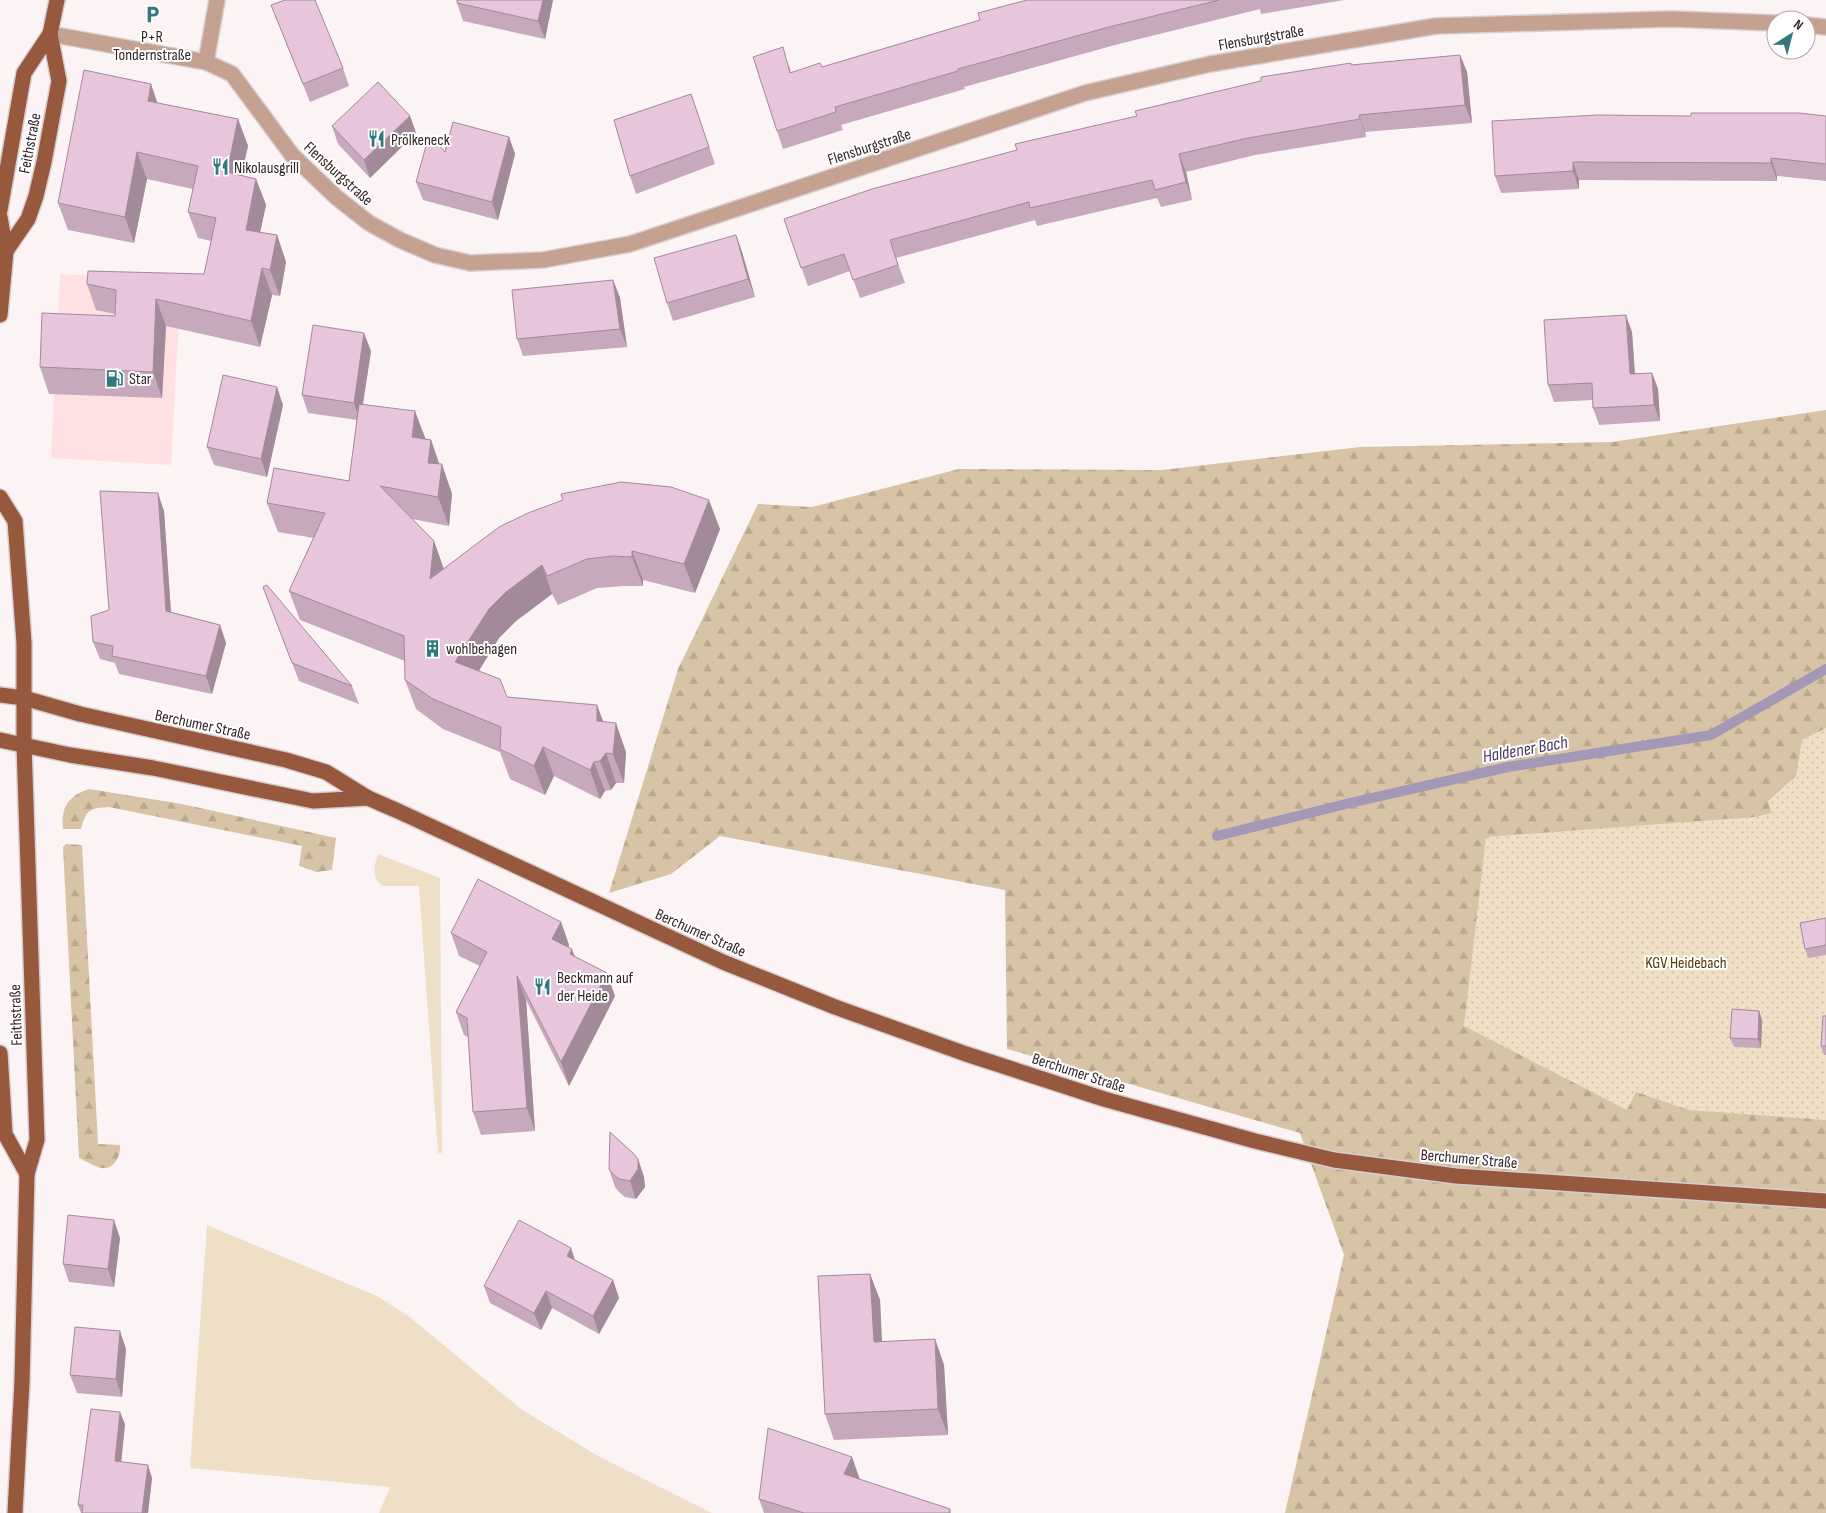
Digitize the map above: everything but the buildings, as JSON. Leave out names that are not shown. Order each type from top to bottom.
[{"type":"main road","name":"Feithstraße","points":[[0,210],[24,73],[50,34],[57,0]]},
{"type":"main road","name":"Feithstraße","points":[[6,251],[28,219],[44,162],[59,81],[50,34]]},
{"type":"main road","name":"Feithstraße","points":[[0,217],[6,251],[0,315]]},
{"type":"main road","name":"Feithstraße","points":[[0,497],[15,521],[24,643],[24,744],[37,1140],[27,1174],[22,1382],[14,1513]]},
{"type":"main road","name":"Berchumer Straße","points":[[0,695],[24,698],[80,714],[286,760],[326,772],[368,798],[398,810],[723,962],[835,1007],[966,1054],[1104,1099],[1255,1141],[1334,1160],[1456,1176],[1826,1201]]},
{"type":"main road","name":"Berchumer Straße","points":[[0,740],[70,755],[153,768],[313,801],[368,798]]},
{"type":"main road","name":"Feithstraße","points":[[0,1053],[5,1134],[27,1174]]},
{"type":"street","points":[[206,62],[217,0]]},
{"type":"street","name":"Flensburgstraße","points":[[50,34],[206,62],[232,74],[292,155],[336,197],[369,223],[400,240],[435,256],[470,263],[543,260],[630,244],[1085,93],[1210,64],[1436,26],[1671,19],[1766,23]]},
{"type":"shaded area","name":"Star","points":[[60,274],[157,279],[180,299],[171,465],[51,458]]},
{"type":"green space","points":[[1826,410],[1826,1513],[1285,1513],[1344,1255],[1300,1133],[1007,1049],[1005,890],[720,836],[671,874],[609,893],[678,669],[758,504],[812,507],[959,469],[1162,470],[1360,447],[1612,442]]},
{"type":"green space","name":"KGV Heidebach","points":[[1826,728],[1826,1120],[1689,1110],[1636,1092],[1627,1110],[1464,1026],[1486,837],[1755,817],[1771,813],[1768,801],[1796,776],[1802,740]]},
{"type":"green space","points":[[89,789],[182,804],[336,838],[332,870],[317,872],[299,866],[302,846],[109,807],[89,811],[81,829],[63,829],[63,814],[67,803],[76,795]]},
{"type":"green space","points":[[66,844],[82,845],[98,1144],[120,1145],[116,1161],[107,1168],[96,1166],[79,1158],[63,847]]},
{"type":"green space","points":[[378,854],[440,878],[442,1153],[438,1153],[419,886],[382,886],[375,875]]},
{"type":"green space","points":[[207,1225],[377,1296],[407,1315],[521,1409],[598,1456],[712,1513],[379,1513],[390,1487],[190,1468]]},
{"type":"waterway","name":"Haldener Bach","points":[[1217,836],[1508,767],[1711,735],[1826,669]]},
{"type":"place","name":"P+R Tondernstraße","points":[[152,14]]},
{"type":"place","name":"Prölkeneck","points":[[377,139]]},
{"type":"place","name":"Nikolausgrill","points":[[220,167]]},
{"type":"place","name":"Star","points":[[115,378]]},
{"type":"place","name":"wohlbehagen","points":[[432,648]]},
{"type":"place","name":"Beckmann auf der Heide","points":[[543,986]]}]
